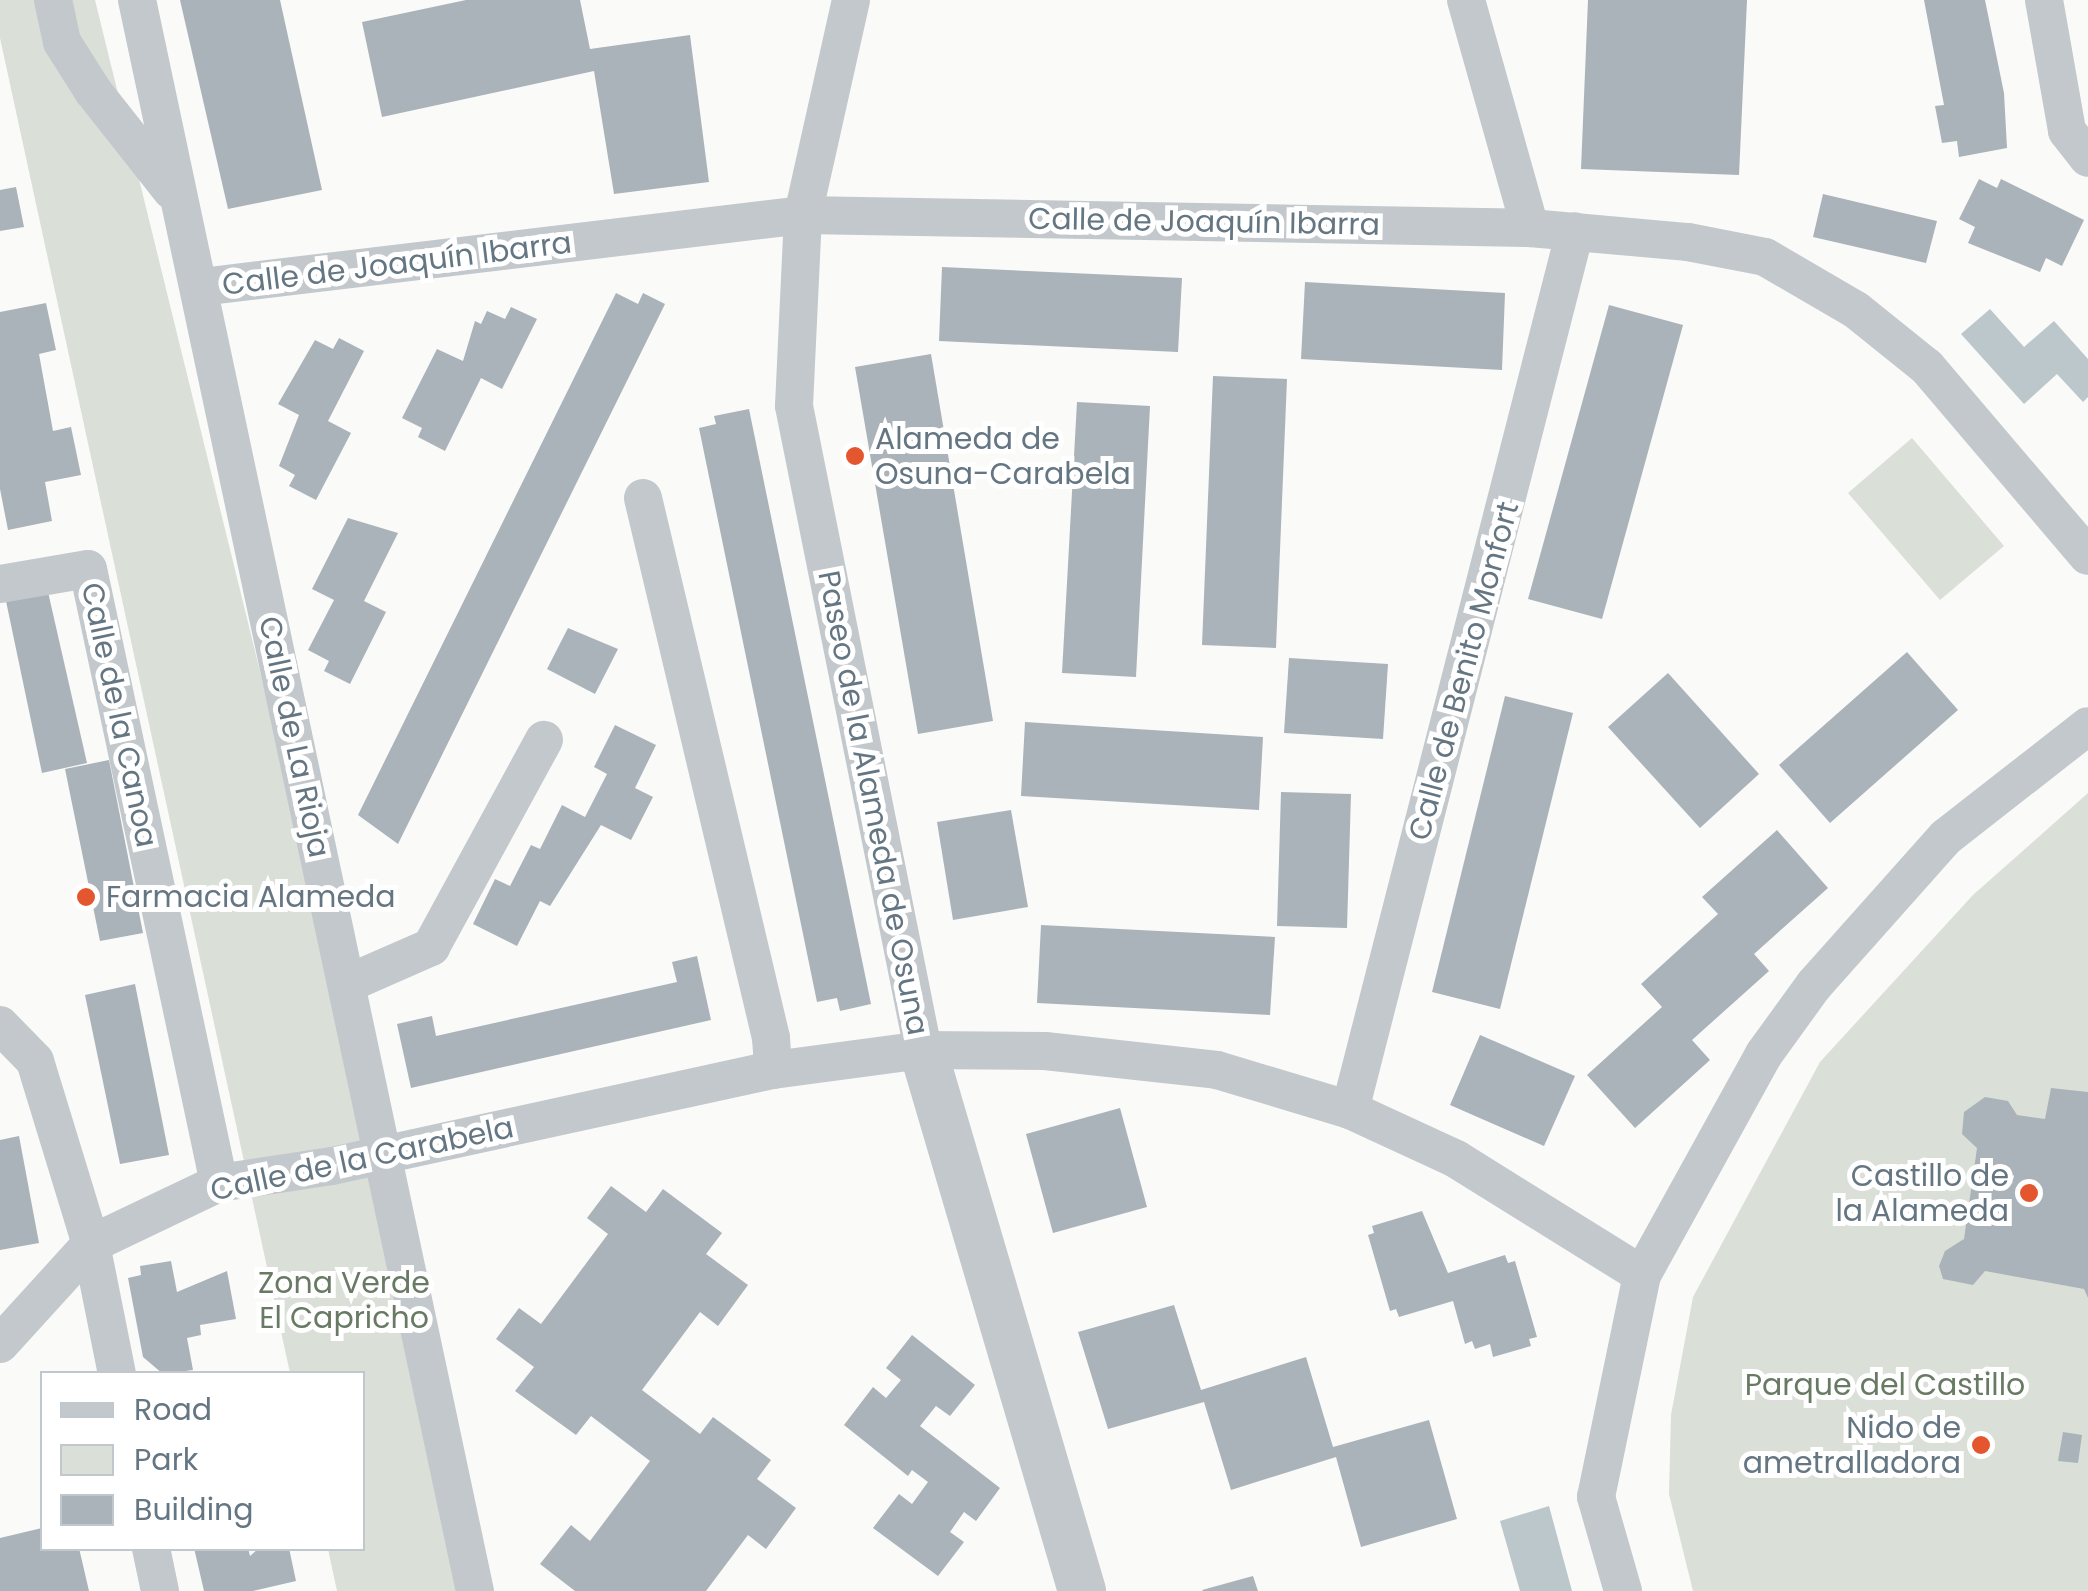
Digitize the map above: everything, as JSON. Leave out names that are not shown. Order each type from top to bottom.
[{"type":"street","points":[[53,0],[62,42],[93,92],[177,197]]},
{"type":"street","name":"Calle de La Rioja","points":[[137,0],[476,1591]]},
{"type":"street","name":"Paseo de la Alameda de Osuna","points":[[850,0],[803,215],[794,406],[923,1050],[1082,1591]]},
{"type":"street","points":[[1466,0],[1530,228]]},
{"type":"street","points":[[2044,0],[2067,131],[2088,158]]},
{"type":"street","name":"Calle de Joaquín Ibarra","points":[[201,287],[803,215],[1530,228],[1765,257],[1856,310],[1927,366],[2088,556]]},
{"type":"street","name":"Calle de Benito Monfort","points":[[1350,1110],[1575,231]]},
{"type":"street","points":[[643,498],[773,1070]]},
{"type":"street","name":"Calle de la Canoa","points":[[0,584],[88,569],[219,1183]]},
{"type":"street","points":[[1623,1591],[1596,1497],[1642,1275],[1764,1054],[1814,984],[1946,837],[2088,726]]},
{"type":"street","points":[[349,983],[431,948],[544,740]]},
{"type":"street","points":[[0,1025],[35,1061],[92,1244],[116,1371]]},
{"type":"street","name":"Calle de la Carabela","points":[[0,1344],[92,1244],[219,1183],[384,1155],[773,1070],[923,1050],[1046,1050],[1218,1070],[1350,1110],[1456,1159],[1642,1275]]},
{"type":"street","points":[[152,1551],[160,1591]]},
{"type":"green space","name":"Zona Verde El Capricho","points":[[0,0],[95,0],[486,1591],[337,1591],[328,1551],[365,1551],[365,1371],[290,1371],[0,38]]},
{"type":"green space","points":[[1912,438],[2004,546],[1940,600],[1848,493]]},
{"type":"green space","name":"Parque del Castillo","points":[[2088,793],[2088,1591],[1693,1591],[1669,1494],[1671,1415],[1693,1297],[1820,1062],[1973,895]]},
{"type":"shaded area","points":[[1990,309],[2024,347],[2054,321],[2088,359],[2088,397],[2083,402],[2057,374],[2024,404],[1961,334]]},
{"type":"shaded area","points":[[1549,1506],[1572,1591],[1520,1591],[1500,1521]]},
{"type":"building","points":[[180,0],[280,0],[322,190],[228,209]]},
{"type":"building","points":[[466,0],[580,0],[590,49],[690,35],[709,182],[614,194],[594,71],[382,117],[362,22]]},
{"type":"building","points":[[1588,0],[1747,0],[1739,175],[1581,169]]},
{"type":"building","points":[[1924,0],[1985,0],[2004,93],[2007,148],[1959,157],[1957,141],[1942,143],[1935,106],[1944,105]]},
{"type":"building","points":[[1979,179],[1997,188],[2001,179],[2084,220],[2062,266],[2046,258],[2040,272],[1968,243],[1975,227],[1959,219]]},
{"type":"building","points":[[16,187],[24,227],[0,231],[0,190]]},
{"type":"building","points":[[1823,194],[1937,221],[1926,263],[1813,237]]},
{"type":"building","points":[[942,267],[1182,278],[1178,352],[939,341]]},
{"type":"building","points":[[1305,282],[1505,293],[1502,370],[1301,359]]},
{"type":"building","points":[[616,293],[638,304],[643,293],[665,304],[398,844],[358,815]]},
{"type":"building","points":[[46,303],[56,350],[39,354],[53,431],[71,427],[81,475],[45,482],[52,521],[8,530],[0,489],[0,312]]},
{"type":"building","points":[[1609,305],[1683,325],[1602,619],[1528,599]]},
{"type":"building","points":[[511,307],[537,319],[502,389],[481,378],[445,451],[418,437],[422,428],[402,418],[437,349],[463,361],[475,321],[481,324],[487,311],[505,319]]},
{"type":"building","points":[[339,338],[364,351],[328,421],[351,433],[316,500],[289,486],[295,475],[279,466],[299,415],[278,404],[315,340],[333,349]]},
{"type":"building","points":[[931,354],[993,721],[918,734],[855,367]]},
{"type":"building","points":[[1213,376],[1287,379],[1276,648],[1202,645]]},
{"type":"building","points":[[1077,402],[1150,406],[1136,677],[1062,673]]},
{"type":"building","points":[[749,409],[871,1004],[840,1011],[837,998],[817,1002],[699,428],[716,424],[714,416]]},
{"type":"building","points":[[348,518],[398,533],[364,601],[386,612],[350,684],[324,671],[329,661],[308,650],[334,600],[312,589]]},
{"type":"building","points":[[48,592],[87,763],[42,773],[6,601]]},
{"type":"building","points":[[568,628],[618,649],[595,694],[547,669]]},
{"type":"building","points":[[1907,652],[1958,710],[1830,823],[1779,765]]},
{"type":"building","points":[[1289,658],[1388,664],[1383,739],[1284,733]]},
{"type":"building","points":[[1668,673],[1759,774],[1700,828],[1608,727]]},
{"type":"building","points":[[1505,696],[1573,713],[1500,1009],[1432,992]]},
{"type":"building","points":[[1025,722],[1263,737],[1259,810],[1021,796]]},
{"type":"building","points":[[615,725],[656,745],[635,788],[653,797],[631,840],[601,825],[550,906],[540,901],[517,946],[473,924],[495,879],[510,886],[531,845],[540,849],[562,805],[585,817],[607,774],[594,767]]},
{"type":"building","points":[[109,760],[143,933],[100,941],[65,769]]},
{"type":"building","points":[[1281,792],[1351,794],[1347,928],[1277,926]]},
{"type":"building","points":[[1011,810],[1028,907],[953,920],[937,822]]},
{"type":"building","points":[[1777,830],[1828,888],[1754,954],[1769,971],[1692,1040],[1710,1060],[1635,1128],[1587,1075],[1662,1007],[1641,984],[1718,914],[1702,897]]},
{"type":"building","points":[[1041,925],[1275,937],[1270,1015],[1037,1003]]},
{"type":"building","points":[[697,956],[711,1020],[411,1088],[397,1024],[432,1016],[436,1036],[677,982],[672,962]]},
{"type":"building","points":[[135,984],[169,1155],[120,1164],[85,995]]},
{"type":"building","points":[[1480,1035],[1575,1076],[1544,1146],[1450,1105]]},
{"type":"building","name":"Castillo de la Alameda","points":[[2051,1088],[2088,1092],[2088,1298],[2084,1289],[1985,1271],[1973,1285],[1943,1279],[1939,1266],[1945,1251],[1964,1239],[1977,1148],[1962,1134],[1964,1112],[1985,1097],[2008,1101],[2017,1115],[2045,1119]]},
{"type":"building","points":[[1120,1108],[1147,1207],[1053,1233],[1026,1134]]},
{"type":"building","points":[[19,1136],[39,1243],[0,1250],[0,1140]]},
{"type":"building","points":[[611,1186],[646,1212],[663,1189],[722,1233],[706,1254],[748,1285],[718,1326],[700,1312],[642,1390],[700,1434],[713,1417],[771,1460],[757,1479],[796,1508],[766,1549],[748,1535],[706,1591],[575,1591],[540,1564],[571,1525],[590,1541],[650,1461],[591,1416],[576,1435],[515,1391],[534,1367],[496,1339],[519,1308],[541,1324],[608,1234],[587,1218]]},
{"type":"building","points":[[1422,1211],[1448,1273],[1505,1255],[1508,1263],[1515,1261],[1537,1337],[1529,1339],[1531,1346],[1493,1357],[1490,1344],[1475,1349],[1472,1341],[1465,1344],[1453,1301],[1399,1317],[1396,1309],[1390,1311],[1368,1235],[1374,1233],[1372,1226]]},
{"type":"building","points":[[171,1261],[177,1292],[227,1271],[236,1319],[200,1325],[201,1335],[187,1338],[193,1370],[159,1371],[143,1357],[128,1278],[141,1275],[140,1266]]},
{"type":"building","points":[[1174,1305],[1201,1390],[1306,1357],[1333,1447],[1429,1420],[1457,1519],[1361,1547],[1336,1457],[1231,1490],[1204,1402],[1108,1429],[1078,1332]]},
{"type":"building","points":[[912,1335],[975,1385],[950,1416],[936,1406],[920,1426],[1000,1488],[976,1521],[964,1512],[950,1532],[964,1542],[938,1576],[873,1528],[899,1494],[912,1504],[928,1482],[912,1470],[908,1476],[844,1425],[873,1387],[886,1398],[901,1380],[886,1368]]},
{"type":"building","points":[[2063,1432],[2082,1435],[2078,1463],[2058,1461]]},
{"type":"building","name":"Nido de ametralladora","points":[[1989,1434],[1992,1454],[1973,1456],[1970,1437]]},
{"type":"building","points":[[40,1528],[40,1551],[80,1551],[89,1591],[0,1591],[0,1538]]},
{"type":"building","points":[[195,1551],[249,1551],[250,1556],[256,1551],[290,1551],[296,1581],[253,1591],[204,1591]]},
{"type":"building","points":[[1253,1576],[1258,1591],[1202,1590]]},
{"type":"place","name":"Alameda de Osuna-Carabela","points":[[855,456]]},
{"type":"place","name":"Farmacia Alameda","points":[[86,897]]},
{"type":"place","name":"Castillo de la Alameda","points":[[2029,1193]]},
{"type":"place","name":"Nido de ametralladora","points":[[1981,1445]]}]
